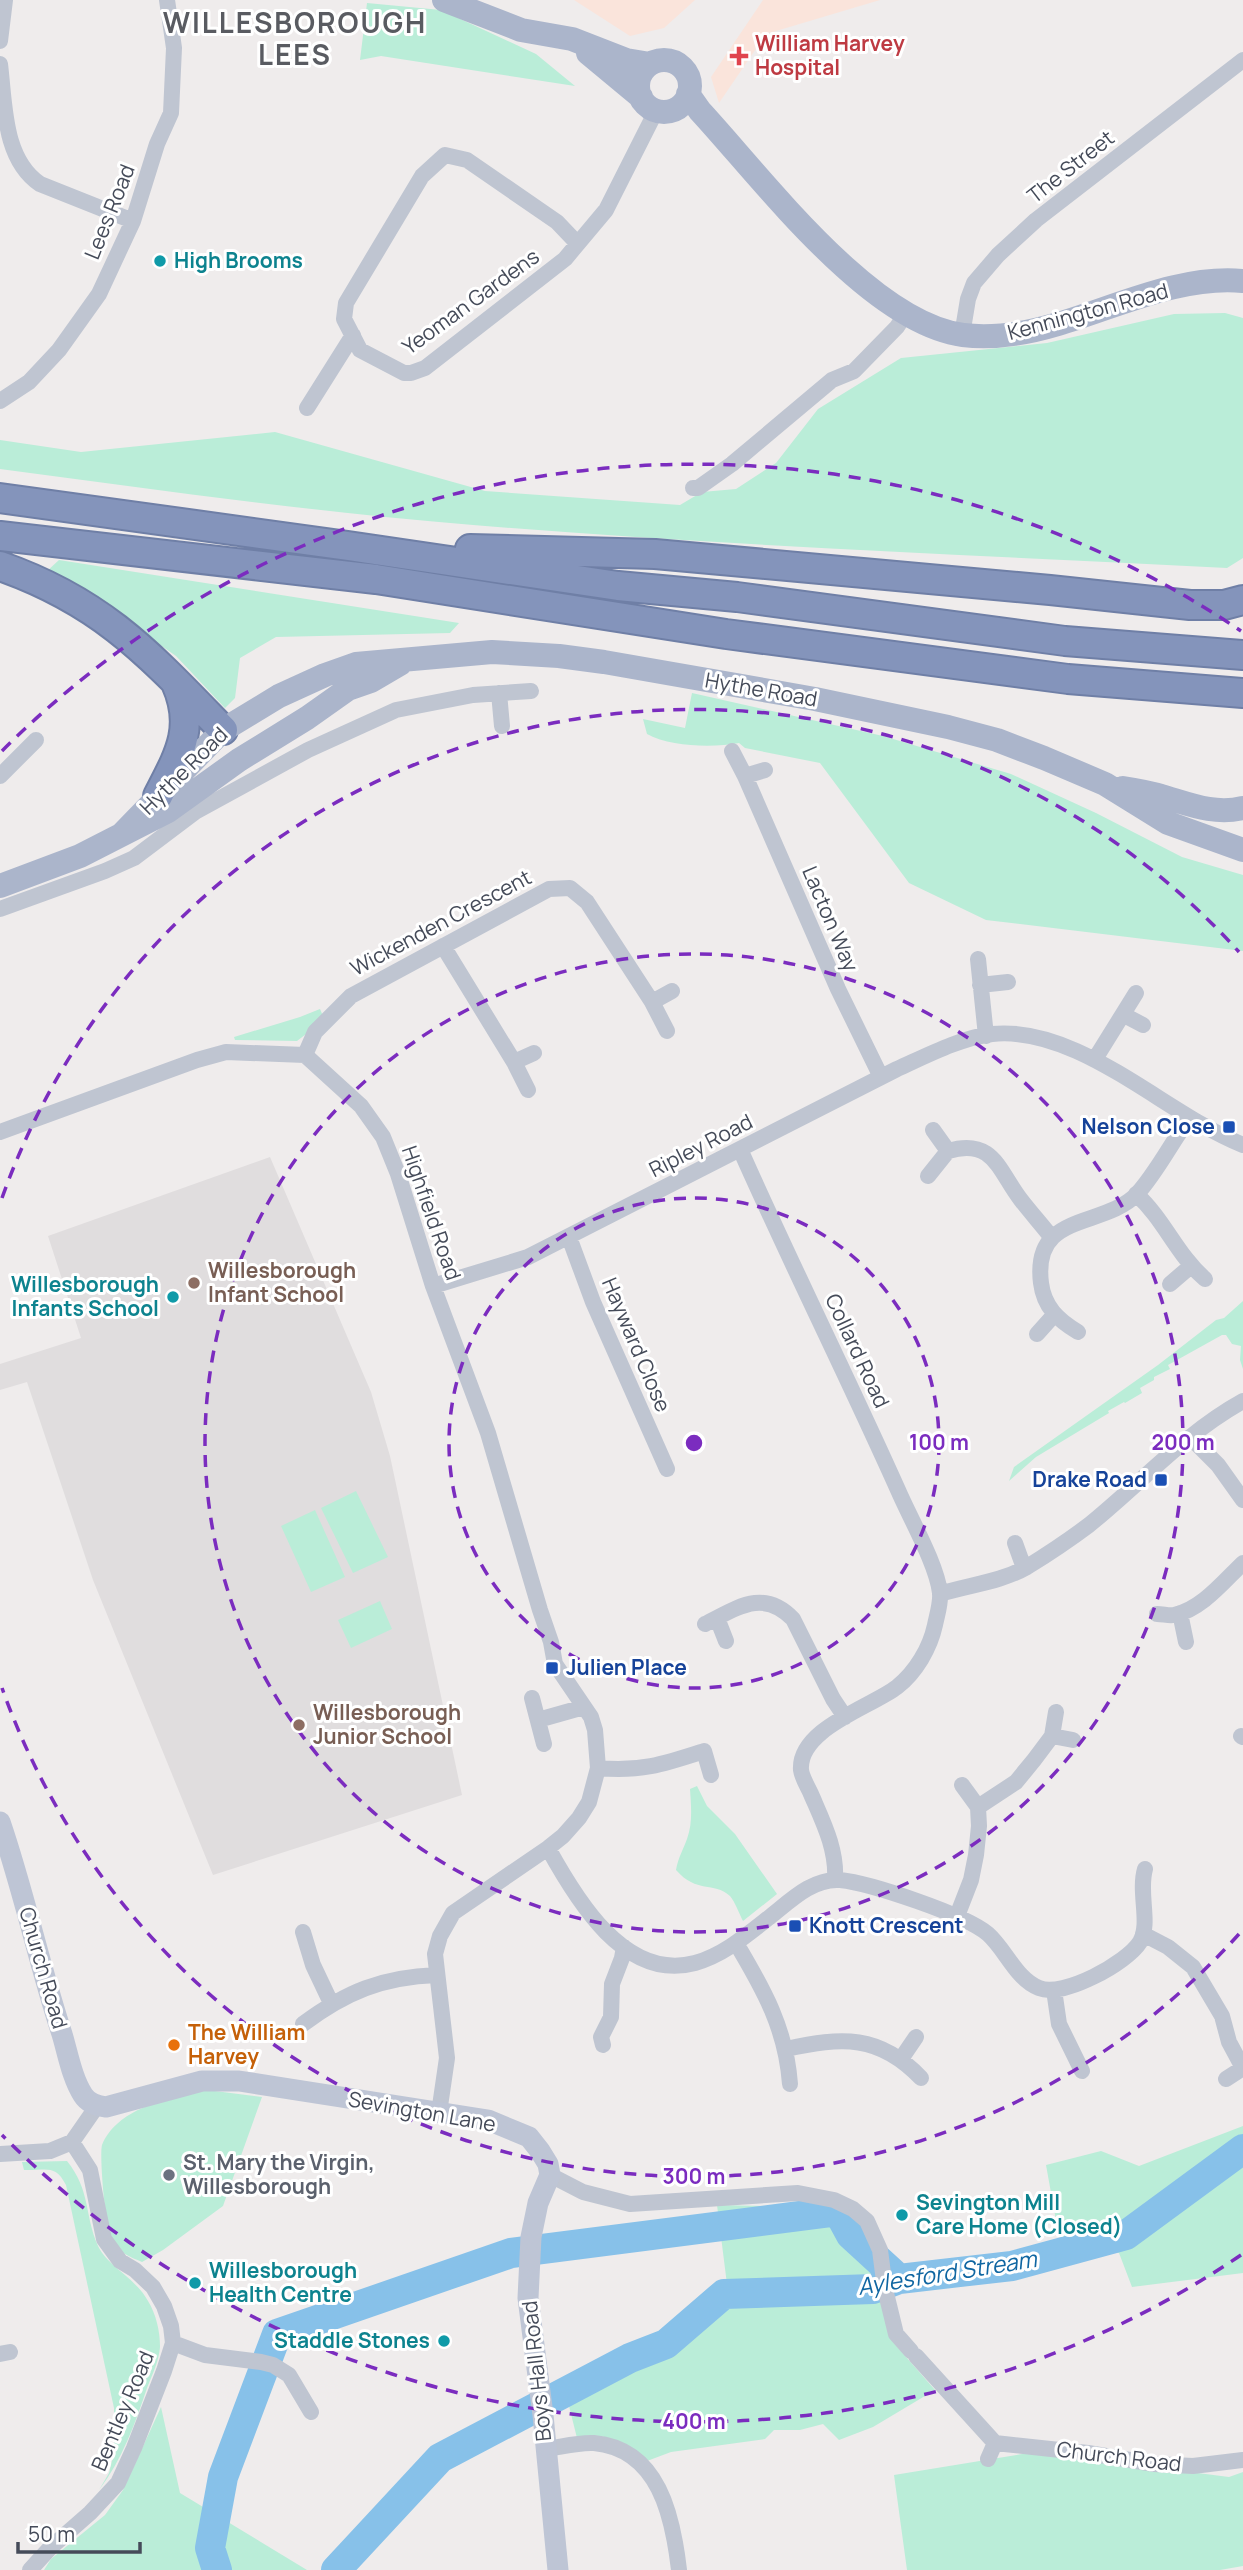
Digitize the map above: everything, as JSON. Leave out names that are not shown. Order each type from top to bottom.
[{"type":"highway","points":[[0,498],[618,586],[737,597],[1065,641],[1243,655]]},
{"type":"highway","points":[[0,536],[376,579],[726,634],[1068,678],[1243,693]]},
{"type":"highway","points":[[348,546],[655,554],[1190,605],[1224,605],[1243,600]]},
{"type":"highway","points":[[0,566],[46,583],[82,603],[130,637],[223,730]]},
{"type":"highway","points":[[158,796],[176,762],[186,725],[186,713],[175,680]]},
{"type":"main road","points":[[444,0],[521,30],[572,39],[626,60],[650,64],[665,60],[680,65],[689,78],[666,103],[638,83],[650,64]]},
{"type":"main road","name":"Kennington Road","points":[[572,39],[666,103],[718,131],[790,214],[824,247],[880,296],[931,326],[962,335],[993,336],[1033,331],[1132,299],[1207,281],[1243,281]]},
{"type":"main road","name":"Hythe Road","points":[[122,834],[223,730],[279,696],[356,664],[492,652],[559,656],[815,699],[948,727],[997,740],[1105,784],[1168,823],[1243,850]]},
{"type":"main road","name":"Hythe Road","points":[[0,886],[80,856],[168,811],[239,760],[348,690],[371,681],[407,660]]},
{"type":"main road","points":[[223,730],[232,736],[243,735],[305,700],[348,690]]},
{"type":"main road","name":"Hythe Road","points":[[1105,784],[1159,795],[1204,809],[1225,812],[1243,808]]},
{"type":"street","points":[[0,41],[5,0]]},
{"type":"street","name":"Lees Road","points":[[0,401],[29,382],[59,350],[99,294],[133,221],[157,144],[171,113],[174,48],[167,0]]},
{"type":"street","name":"The Street","points":[[962,335],[968,299],[974,283],[998,255],[1036,220],[1243,60]]},
{"type":"street","points":[[0,64],[10,133],[18,162],[28,176],[40,184],[133,221]]},
{"type":"street","name":"Yeoman Gardens","points":[[353,335],[360,350],[397,370],[411,373],[425,368],[565,259],[606,209],[666,103]]},
{"type":"street","points":[[307,408],[353,335],[344,319],[349,296],[422,176],[445,155],[467,160],[557,222],[578,243]]},
{"type":"street","points":[[693,488],[698,488],[732,464],[832,380],[854,371],[897,327],[906,313]]},
{"type":"street","name":"Hythe Road","points":[[0,909],[134,858],[195,812],[308,750],[396,710],[473,695],[531,691]]},
{"type":"street","points":[[499,692],[502,726]]},
{"type":"street","points":[[0,776],[36,740]]},
{"type":"street","name":"Lacton Way","points":[[732,751],[746,776],[838,989],[881,1077]]},
{"type":"street","points":[[746,776],[765,770]]},
{"type":"street","name":"Hythe Road","points":[[122,834],[134,858]]},
{"type":"street","name":"Wickenden Crescent","points":[[305,1055],[315,1032],[351,996],[548,889],[570,888],[587,902],[652,1002],[667,1031]]},
{"type":"street","points":[[443,946],[514,1062],[528,1090]]},
{"type":"street","points":[[978,959],[986,1036]]},
{"type":"street","points":[[980,985],[1008,982]]},
{"type":"street","points":[[652,1002],[672,991]]},
{"type":"street","points":[[1095,1059],[1136,993]]},
{"type":"street","points":[[1124,1015],[1143,1025]]},
{"type":"street","name":"Ripley Road","points":[[433,1286],[528,1257],[881,1077],[937,1051],[986,1036],[1037,1038],[1095,1059],[1189,1119],[1217,1135],[1243,1145]]},
{"type":"street","points":[[0,1132],[226,1052],[305,1055]]},
{"type":"street","points":[[514,1062],[534,1053]]},
{"type":"street","name":"Highfield Road","points":[[305,1055],[361,1106],[383,1137],[398,1174],[433,1286],[488,1433],[551,1642],[555,1664],[591,1717],[595,1730],[598,1769],[589,1802],[579,1818],[548,1848],[453,1913],[440,1936],[435,1954],[447,2059],[439,2113]]},
{"type":"street","points":[[1078,1332],[1054,1315],[1045,1299],[1040,1271],[1043,1254],[1052,1238],[1064,1228],[1113,1210],[1136,1194],[1189,1119]]},
{"type":"street","points":[[933,1130],[947,1151]]},
{"type":"street","points":[[928,1176],[947,1151],[966,1148],[991,1156],[1002,1167],[1019,1198],[1052,1238]]},
{"type":"street","name":"Collard Road","points":[[740,1149],[887,1465],[933,1569],[940,1594],[927,1649],[915,1668],[899,1685],[880,1699],[822,1731],[804,1754],[801,1770],[829,1837],[836,1869],[835,1880]]},
{"type":"street","points":[[1136,1194],[1161,1221],[1191,1266],[1206,1279]]},
{"type":"street","name":"Hayward Close","points":[[569,1237],[593,1303],[667,1469]]},
{"type":"street","points":[[1170,1284],[1191,1266]]},
{"type":"street","points":[[1037,1334],[1054,1315]]},
{"type":"street","points":[[940,1594],[985,1583],[1024,1568],[1090,1524],[1202,1426],[1243,1401]]},
{"type":"street","points":[[1190,1437],[1217,1465],[1243,1500]]},
{"type":"street","points":[[1015,1543],[1024,1568]]},
{"type":"street","points":[[1157,1614],[1173,1615],[1200,1602],[1243,1563]]},
{"type":"street","points":[[726,1640],[711,1621],[753,1602],[775,1604],[786,1611],[793,1619],[833,1699],[845,1717]]},
{"type":"street","points":[[1180,1613],[1186,1642]]},
{"type":"street","points":[[532,1698],[544,1744]]},
{"type":"street","points":[[538,1720],[584,1707]]},
{"type":"street","points":[[978,1807],[1016,1782],[1052,1737],[1056,1712]]},
{"type":"street","points":[[1052,1737],[1073,1740]]},
{"type":"street","points":[[598,1769],[629,1771],[704,1751],[712,1775]]},
{"type":"street","points":[[957,1916],[971,1880],[976,1855],[978,1807],[962,1785]]},
{"type":"street","name":"Church Road","points":[[0,1822],[8,1871],[76,2079],[84,2098],[97,2106]]},
{"type":"street","points":[[548,1848],[596,1923],[624,1947],[662,1966],[695,1963],[736,1943],[796,1895],[835,1880],[858,1883],[957,1916],[989,1935],[1029,1982],[1039,1988],[1054,1990],[1072,1987],[1086,1980],[1127,1955],[1140,1942],[1145,1917],[1142,1881],[1145,1869]]},
{"type":"street","points":[[303,1933],[313,1965],[331,2003]]},
{"type":"street","points":[[1143,1934],[1176,1952],[1193,1967],[1222,2017],[1229,2042],[1243,2068],[1226,2079]]},
{"type":"street","points":[[736,1943],[767,1997],[786,2049],[790,2084]]},
{"type":"street","points":[[603,2045],[601,2036],[611,2017],[612,1984],[624,1947]]},
{"type":"street","points":[[303,2024],[348,1994],[379,1983],[437,1975]]},
{"type":"street","points":[[1054,1990],[1059,2024],[1082,2071]]},
{"type":"street","points":[[901,2059],[916,2037]]},
{"type":"street","points":[[786,2049],[847,2040],[876,2046],[901,2059],[921,2078]]},
{"type":"street","name":"Sevington Lane","points":[[97,2106],[106,2107],[202,2081],[239,2081],[488,2120],[529,2137],[548,2164],[550,2175]]},
{"type":"street","points":[[0,2154],[50,2151],[72,2142],[97,2106]]},
{"type":"street","name":"Bentley Road","points":[[30,2570],[118,2483],[139,2436],[173,2343],[164,2306],[152,2287],[135,2270],[120,2261],[104,2239],[90,2170],[72,2142]]},
{"type":"street","points":[[550,2175],[583,2192],[630,2204],[798,2193],[834,2200],[853,2209],[867,2221],[880,2250],[885,2289],[896,2334],[995,2443],[988,2459]]},
{"type":"street","name":"Boys Hall Road","points":[[550,2175],[538,2203],[531,2237],[527,2298],[558,2570]]},
{"type":"street","points":[[173,2343],[205,2355],[267,2363],[289,2375],[311,2412]]},
{"type":"street","points":[[546,2449],[587,2443],[604,2445],[642,2465],[660,2489],[668,2510],[675,2539],[678,2570]]},
{"type":"street","name":"Church Road","points":[[995,2443],[1088,2453],[1154,2464],[1193,2466],[1243,2460]]},
{"type":"shaded area","points":[[574,0],[695,0],[664,28],[630,36]]},
{"type":"shaded area","name":"William Harvey Hospital","points":[[763,0],[880,0],[766,34],[719,103],[711,77]]},
{"type":"shaded area","points":[[270,1157],[371,1392],[390,1456],[462,1795],[213,1875],[93,1580],[27,1382],[0,1390],[0,1364],[81,1338],[48,1236]]},
{"type":"green space","points":[[367,3],[441,10],[536,54],[575,86],[381,56],[360,60]]},
{"type":"green space","points":[[1225,313],[1243,318],[1243,558],[1227,568],[756,544],[473,525],[295,507],[0,469],[0,440],[81,452],[275,432],[485,491],[680,505],[702,492],[736,489],[776,463],[818,409],[901,358],[1047,343],[1174,314]]},
{"type":"green space","points":[[59,560],[459,623],[450,633],[276,637],[240,658],[235,698],[225,708],[176,656],[106,607],[46,572]]},
{"type":"green space","points":[[692,693],[883,736],[1011,774],[1182,857],[1243,875],[1243,951],[986,920],[909,883],[820,763],[745,748],[739,743],[692,745],[668,742],[647,734],[643,719],[685,728]]},
{"type":"green space","points":[[320,1009],[323,1016],[297,1041],[235,1040],[234,1037]]},
{"type":"green space","points":[[1243,1301],[1243,1369],[1240,1360],[1241,1346],[1232,1344],[1226,1335],[1222,1335],[1168,1365],[1170,1369],[1140,1388],[1142,1393],[1108,1411],[1109,1413],[1036,1457],[1009,1481],[1014,1467],[1158,1365],[1216,1320],[1224,1318]]},
{"type":"green space","points":[[356,1491],[388,1557],[353,1573],[321,1508]]},
{"type":"green space","points":[[315,1510],[345,1577],[311,1592],[281,1526]]},
{"type":"green space","points":[[380,1601],[392,1629],[351,1648],[338,1620]]},
{"type":"green space","points":[[697,1786],[707,1806],[735,1834],[777,1894],[743,1921],[730,1896],[717,1889],[691,1882],[676,1870],[690,1827],[690,1789]]},
{"type":"green space","points":[[207,2090],[262,2097],[223,2206],[142,2262],[121,2251],[111,2241],[101,2163],[102,2145],[115,2126],[137,2111]]},
{"type":"green space","points":[[1243,2126],[1243,2273],[1132,2287],[1119,2253],[1059,2237],[1046,2165],[1101,2151],[1139,2166]]},
{"type":"green space","points":[[67,2161],[80,2182],[98,2246],[108,2260],[143,2293],[153,2311],[159,2335],[157,2363],[133,2428],[115,2466],[99,2490],[109,2473],[114,2453],[114,2408],[66,2185],[53,2171],[24,2170],[22,2162]]},
{"type":"green space","points":[[717,2205],[805,2207],[865,2225],[879,2298],[896,2334],[893,2342],[935,2390],[873,2427],[839,2440],[823,2424],[800,2430],[774,2430],[765,2439],[671,2452],[647,2461],[605,2437],[577,2438],[569,2406],[666,2354],[729,2300]]},
{"type":"green space","points":[[161,2407],[180,2493],[307,2570],[44,2570],[51,2559],[105,2515],[123,2490]]},
{"type":"green space","points":[[1034,2452],[1229,2477],[1243,2472],[1243,2566],[1220,2570],[907,2570],[894,2475]]},
{"type":"waterway","name":"Aylesford Stream","points":[[336,2570],[440,2458],[630,2358],[666,2344],[724,2294],[873,2289],[899,2279],[1012,2266],[1126,2235],[1243,2149]]},
{"type":"waterway","points":[[217,2570],[210,2548],[223,2477],[277,2334],[511,2253],[838,2211],[851,2235],[899,2279]]},
{"type":"place","name":"William Harvey Hospital","points":[[739,56]]},
{"type":"place","name":"High Brooms","points":[[160,261]]},
{"type":"place","name":"Nelson Close","points":[[1229,1127]]},
{"type":"place","name":"Willesborough Infant School","points":[[194,1283]]},
{"type":"place","name":"Willesborough Infants School","points":[[173,1297]]},
{"type":"place","name":"Drake Road","points":[[1161,1480]]},
{"type":"place","name":"Julien Place","points":[[552,1668]]},
{"type":"place","name":"Willesborough Junior School","points":[[299,1725]]},
{"type":"place","name":"Knott Crescent","points":[[795,1926]]},
{"type":"place","name":"The William Harvey","points":[[174,2045]]},
{"type":"place","name":"St. Mary the Virgin, Willesborough","points":[[169,2175]]},
{"type":"place","name":"Sevington Mill Care Home (Closed)","points":[[902,2215]]},
{"type":"place","name":"Willesborough Health Centre","points":[[195,2283]]},
{"type":"place","name":"Staddle Stones","points":[[444,2341]]},
{"type":"district","name":"WILLESBOROUGH LEES","points":[[295,39]]}]
